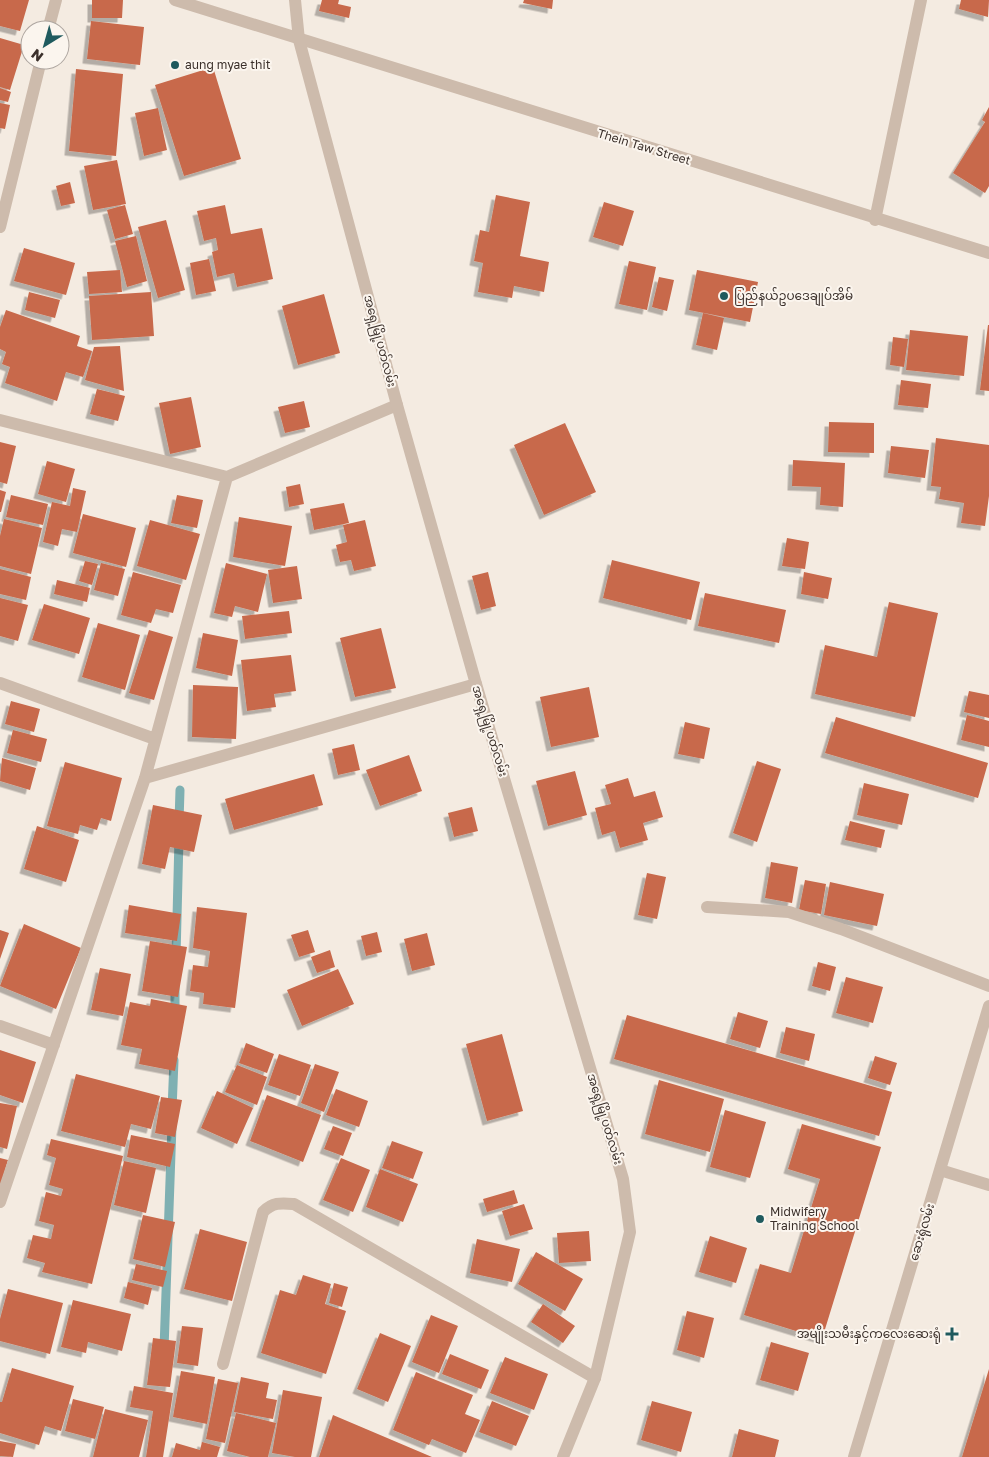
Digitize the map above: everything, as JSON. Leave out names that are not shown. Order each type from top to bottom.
[{"type":"street","points":[[51,20],[56,0]]},
{"type":"street","name":"Thein Taw Street","points":[[175,0],[875,220],[989,253]]},
{"type":"street","name":"အရှေ့မြို့ပတ်လမ်း","points":[[295,0],[299,40],[397,405],[476,684],[623,1179],[630,1232],[595,1378],[562,1457]]},
{"type":"street","points":[[875,220],[921,0]]},
{"type":"street","points":[[0,227],[39,70]]},
{"type":"street","points":[[0,420],[226,477],[397,405]]},
{"type":"street","points":[[0,1202],[145,778],[226,477]]},
{"type":"street","points":[[0,683],[155,739]]},
{"type":"street","points":[[145,778],[476,684]]},
{"type":"street","points":[[707,907],[756,908],[789,912],[841,929],[989,986]]},
{"type":"street","name":"ဆေးရုံလမ်း","points":[[854,1457],[989,1006]]},
{"type":"street","points":[[0,1026],[54,1045]]},
{"type":"street","points":[[940,1170],[989,1185]]},
{"type":"street","points":[[222,1364],[263,1212],[270,1206],[278,1203],[294,1204],[595,1378]]},
{"type":"building","points":[[0,0],[29,0],[23,20],[20,20],[20,31],[0,26]]},
{"type":"building","points":[[92,0],[123,0],[122,18],[92,18]]},
{"type":"building","points":[[322,0],[339,0],[338,4],[351,7],[349,18],[319,11]]},
{"type":"building","points":[[524,0],[553,0],[552,9],[523,3]]},
{"type":"building","points":[[961,0],[989,0],[988,17],[959,9]]},
{"type":"building","points":[[91,21],[144,27],[140,65],[87,59]]},
{"type":"building","points":[[0,38],[20,44],[20,58],[10,90],[0,87]]},
{"type":"building","points":[[213,67],[241,159],[184,176],[155,85]]},
{"type":"building","points":[[76,69],[123,74],[116,156],[69,151]]},
{"type":"building","points":[[0,88],[11,92],[8,102],[0,100]]},
{"type":"building","points":[[0,103],[10,105],[5,129],[0,128]]},
{"type":"building","points":[[989,107],[989,186],[985,193],[953,173],[985,122],[982,120]]},
{"type":"building","points":[[158,108],[167,150],[144,156],[135,113]]},
{"type":"building","points":[[117,160],[126,204],[93,210],[84,166]]},
{"type":"building","points":[[70,182],[75,203],[61,206],[56,186]]},
{"type":"building","points":[[496,195],[530,202],[520,256],[549,262],[544,292],[514,286],[512,298],[478,292],[483,263],[474,261],[480,230],[489,232]]},
{"type":"building","points":[[604,202],[634,211],[623,246],[593,237]]},
{"type":"building","points":[[125,205],[133,234],[115,239],[107,210]]},
{"type":"building","points":[[225,205],[231,234],[262,228],[273,279],[237,287],[234,273],[217,277],[212,252],[218,250],[216,238],[204,241],[197,211]]},
{"type":"building","points":[[166,220],[185,290],[158,298],[138,227]]},
{"type":"building","points":[[136,236],[147,281],[127,287],[115,241]]},
{"type":"building","points":[[24,248],[75,263],[66,295],[14,281]]},
{"type":"building","points":[[209,259],[216,291],[196,295],[190,263]]},
{"type":"building","points":[[629,261],[656,267],[647,310],[619,304]]},
{"type":"building","points":[[120,270],[122,292],[89,294],[87,272]]},
{"type":"building","name":"ပြည်နယ်ဥပဒေချုပ်အိမ်","points":[[697,270],[758,282],[750,322],[689,310]]},
{"type":"building","points":[[659,277],[674,280],[667,311],[652,307]]},
{"type":"building","points":[[29,292],[60,300],[55,318],[25,310]]},
{"type":"building","points":[[151,292],[154,336],[92,340],[89,296]]},
{"type":"building","points":[[324,294],[340,353],[298,365],[282,306]]},
{"type":"building","points":[[6,310],[80,336],[77,346],[92,351],[83,377],[66,372],[57,401],[5,383],[10,367],[2,364],[6,352],[0,349],[0,327]]},
{"type":"building","points":[[703,313],[724,318],[717,350],[696,345]]},
{"type":"building","points":[[989,325],[989,391],[980,390]]},
{"type":"building","points":[[910,330],[968,336],[964,376],[906,370]]},
{"type":"building","points":[[893,337],[908,339],[904,367],[890,365]]},
{"type":"building","points":[[120,346],[124,391],[85,380],[94,347]]},
{"type":"building","points":[[901,380],[931,384],[928,408],[898,405]]},
{"type":"building","points":[[97,389],[125,396],[118,421],[90,414]]},
{"type":"building","points":[[191,397],[201,447],[170,454],[159,403]]},
{"type":"building","points":[[304,401],[310,427],[285,433],[278,407]]},
{"type":"building","points":[[829,422],[874,423],[874,453],[828,452]]},
{"type":"building","points":[[565,423],[596,492],[544,515],[514,445]]},
{"type":"building","points":[[936,438],[989,445],[989,496],[985,526],[961,523],[964,503],[939,499],[941,487],[931,486]]},
{"type":"building","points":[[0,442],[16,446],[7,484],[0,482]]},
{"type":"building","points":[[891,446],[929,450],[925,478],[888,473]]},
{"type":"building","points":[[793,460],[845,463],[843,507],[820,505],[821,487],[792,486]]},
{"type":"building","points":[[47,461],[75,469],[66,502],[38,494]]},
{"type":"building","points":[[300,484],[304,504],[289,507],[286,487]]},
{"type":"building","points":[[73,488],[86,491],[77,532],[62,529],[58,546],[43,542],[52,502],[70,506]]},
{"type":"building","points":[[0,490],[6,492],[1,512],[0,512]]},
{"type":"building","points":[[11,495],[48,504],[43,525],[6,517]]},
{"type":"building","points":[[177,495],[203,500],[197,528],[171,523]]},
{"type":"building","points":[[344,503],[349,523],[314,530],[310,509]]},
{"type":"building","points":[[83,514],[136,528],[126,567],[73,553]]},
{"type":"building","points":[[239,517],[292,526],[285,566],[233,557]]},
{"type":"building","points":[[4,519],[42,528],[31,574],[0,566],[0,536]]},
{"type":"building","points":[[150,520],[200,534],[186,580],[137,566]]},
{"type":"building","points":[[365,520],[376,566],[354,571],[351,560],[340,562],[336,545],[347,542],[343,525]]},
{"type":"building","points":[[787,538],[809,542],[805,569],[782,566]]},
{"type":"building","points":[[612,560],[700,582],[691,620],[603,598]]},
{"type":"building","points":[[85,561],[98,564],[92,585],[79,581]]},
{"type":"building","points":[[101,563],[125,569],[118,596],[94,590]]},
{"type":"building","points":[[226,563],[267,574],[258,612],[235,606],[232,617],[214,613]]},
{"type":"building","points":[[297,566],[302,599],[273,603],[268,570]]},
{"type":"building","points":[[0,569],[31,577],[26,600],[0,594]]},
{"type":"building","points":[[133,572],[181,585],[173,613],[156,609],[151,623],[121,615]]},
{"type":"building","points":[[488,572],[496,606],[481,610],[472,576]]},
{"type":"building","points":[[804,572],[832,578],[828,599],[801,594]]},
{"type":"building","points":[[57,580],[90,588],[87,602],[54,594]]},
{"type":"building","points":[[705,593],[786,610],[779,643],[698,626]]},
{"type":"building","points":[[0,598],[28,605],[18,641],[0,636]]},
{"type":"building","points":[[889,602],[938,613],[915,717],[815,694],[825,645],[877,657]]},
{"type":"building","points":[[44,604],[90,618],[79,654],[32,640]]},
{"type":"building","points":[[289,611],[292,633],[245,639],[242,616]]},
{"type":"building","points":[[98,623],[140,635],[125,690],[82,677]]},
{"type":"building","points":[[381,628],[396,688],[355,697],[340,638]]},
{"type":"building","points":[[149,630],[173,637],[154,700],[129,693]]},
{"type":"building","points":[[203,633],[238,640],[232,676],[196,668]]},
{"type":"building","points":[[291,655],[296,691],[274,694],[276,707],[247,711],[241,660]]},
{"type":"building","points":[[193,685],[238,687],[236,739],[192,737]]},
{"type":"building","points":[[589,687],[599,737],[551,747],[540,697]]},
{"type":"building","points":[[969,691],[989,695],[989,718],[964,712]]},
{"type":"building","points":[[11,701],[40,709],[34,732],[5,724]]},
{"type":"building","points":[[967,715],[989,721],[989,747],[961,740]]},
{"type":"building","points":[[836,717],[988,763],[978,798],[825,753]]},
{"type":"building","points":[[685,722],[710,728],[704,759],[678,754]]},
{"type":"building","points":[[13,730],[47,739],[41,762],[7,753]]},
{"type":"building","points":[[354,744],[360,770],[338,775],[332,749]]},
{"type":"building","points":[[409,755],[422,791],[380,806],[366,770]]},
{"type":"building","points":[[2,758],[36,768],[30,790],[0,781]]},
{"type":"building","points":[[757,761],[781,769],[757,842],[733,833]]},
{"type":"building","points":[[65,762],[122,778],[111,821],[101,818],[97,830],[80,825],[78,834],[47,826]]},
{"type":"building","points":[[575,771],[587,815],[548,826],[536,781]]},
{"type":"building","points":[[314,774],[323,805],[234,830],[225,799]]},
{"type":"building","points":[[628,778],[634,797],[655,791],[663,817],[643,823],[648,840],[620,848],[615,831],[602,835],[595,808],[611,804],[605,785]]},
{"type":"building","points":[[864,783],[909,794],[902,825],[857,815]]},
{"type":"building","points":[[153,805],[202,815],[194,852],[170,847],[165,869],[142,864]]},
{"type":"building","points":[[472,807],[478,831],[454,837],[448,813]]},
{"type":"building","points":[[850,821],[885,830],[881,848],[845,840]]},
{"type":"building","points":[[37,826],[79,840],[66,882],[24,869]]},
{"type":"building","points":[[771,862],[798,867],[792,903],[765,898]]},
{"type":"building","points":[[647,873],[666,877],[657,919],[638,915]]},
{"type":"building","points":[[805,880],[826,884],[821,914],[799,910]]},
{"type":"building","points":[[830,882],[884,894],[877,926],[824,915]]},
{"type":"building","points":[[129,905],[181,914],[177,941],[125,933]]},
{"type":"building","points":[[197,907],[247,913],[235,1008],[203,1004],[204,993],[190,991],[193,965],[208,967],[210,951],[193,948]]},
{"type":"building","points":[[24,924],[81,948],[56,1009],[0,986]]},
{"type":"building","points":[[0,930],[9,933],[0,959]]},
{"type":"building","points":[[308,930],[315,952],[299,957],[291,935]]},
{"type":"building","points":[[377,932],[382,952],[366,956],[361,936]]},
{"type":"building","points":[[427,933],[435,965],[412,971],[404,939]]},
{"type":"building","points":[[150,941],[187,947],[178,997],[142,991]]},
{"type":"building","points":[[330,950],[335,967],[317,973],[311,957]]},
{"type":"building","points":[[818,962],[836,967],[830,991],[812,986]]},
{"type":"building","points":[[100,968],[131,974],[123,1016],[91,1010]]},
{"type":"building","points":[[338,969],[354,1004],[302,1026],[287,990]]},
{"type":"building","points":[[846,977],[883,987],[873,1023],[836,1013]]},
{"type":"building","points":[[151,999],[187,1006],[175,1071],[139,1064],[142,1049],[121,1045],[130,1002],[150,1006]]},
{"type":"building","points":[[738,1012],[768,1021],[760,1048],[730,1039]]},
{"type":"building","points":[[627,1015],[892,1092],[879,1136],[614,1059]]},
{"type":"building","points":[[786,1027],[815,1034],[809,1061],[780,1053]]},
{"type":"building","points":[[502,1034],[523,1111],[487,1121],[466,1044]]},
{"type":"building","points":[[246,1043],[274,1054],[267,1073],[239,1063]]},
{"type":"building","points":[[0,1050],[36,1062],[23,1103],[0,1095]]},
{"type":"building","points":[[279,1054],[311,1065],[300,1096],[268,1085]]},
{"type":"building","points":[[875,1056],[897,1063],[890,1085],[868,1078]]},
{"type":"building","points":[[315,1064],[339,1072],[324,1112],[301,1103]]},
{"type":"building","points":[[237,1065],[267,1077],[257,1105],[225,1092]]},
{"type":"building","points":[[76,1074],[160,1096],[151,1129],[131,1124],[125,1147],[61,1131]]},
{"type":"building","points":[[659,1080],[724,1099],[710,1152],[645,1134]]},
{"type":"building","points":[[336,1089],[368,1101],[359,1127],[326,1115]]},
{"type":"building","points":[[217,1091],[253,1108],[237,1144],[201,1128]]},
{"type":"building","points":[[267,1095],[321,1115],[303,1162],[250,1141]]},
{"type":"building","points":[[161,1097],[182,1100],[175,1137],[155,1133]]},
{"type":"building","points":[[0,1103],[17,1106],[7,1149],[0,1147]]},
{"type":"building","points":[[725,1110],[766,1122],[750,1178],[710,1167]]},
{"type":"building","points":[[802,1124],[881,1147],[822,1339],[744,1315],[760,1264],[791,1273],[820,1179],[788,1169]]},
{"type":"building","points":[[333,1126],[352,1133],[343,1156],[324,1149]]},
{"type":"building","points":[[131,1135],[175,1144],[170,1167],[127,1157]]},
{"type":"building","points":[[51,1139],[123,1156],[92,1284],[42,1272],[45,1263],[27,1258],[33,1235],[51,1239],[54,1225],[39,1221],[46,1192],[61,1196],[63,1189],[49,1185],[56,1158],[47,1155]]},
{"type":"building","points":[[392,1141],[423,1152],[413,1179],[382,1168]]},
{"type":"building","points":[[0,1158],[8,1160],[0,1187]]},
{"type":"building","points":[[341,1158],[370,1170],[353,1212],[323,1200]]},
{"type":"building","points":[[124,1161],[156,1168],[146,1213],[114,1205]]},
{"type":"building","points":[[380,1169],[418,1184],[403,1222],[366,1207]]},
{"type":"building","points":[[514,1190],[518,1203],[487,1212],[483,1199]]},
{"type":"building","points":[[524,1204],[533,1229],[510,1236],[502,1211]]},
{"type":"building","points":[[143,1215],[175,1222],[165,1267],[133,1259]]},
{"type":"building","points":[[200,1229],[247,1242],[232,1301],[184,1289]]},
{"type":"building","points":[[589,1231],[591,1261],[559,1263],[557,1233]]},
{"type":"building","points":[[710,1236],[747,1248],[736,1283],[699,1272]]},
{"type":"building","points":[[477,1239],[520,1249],[512,1282],[470,1273]]},
{"type":"building","points":[[536,1252],[583,1279],[565,1311],[518,1284]]},
{"type":"building","points":[[136,1264],[167,1271],[163,1287],[132,1280]]},
{"type":"building","points":[[303,1275],[331,1284],[325,1304],[346,1311],[326,1374],[261,1353],[280,1290],[296,1295]]},
{"type":"building","points":[[128,1282],[152,1288],[148,1305],[124,1298]]},
{"type":"building","points":[[334,1283],[348,1287],[342,1307],[329,1303]]},
{"type":"building","points":[[8,1289],[63,1303],[50,1354],[0,1341],[0,1319]]},
{"type":"building","points":[[73,1300],[131,1314],[122,1351],[88,1342],[86,1353],[61,1347]]},
{"type":"building","points":[[543,1304],[575,1326],[563,1343],[531,1322]]},
{"type":"building","points":[[687,1311],[714,1318],[704,1358],[677,1350]]},
{"type":"building","points":[[431,1315],[458,1326],[439,1373],[412,1362]]},
{"type":"building","points":[[182,1326],[203,1328],[198,1366],[177,1363]]},
{"type":"building","points":[[380,1333],[411,1346],[388,1402],[357,1389]]},
{"type":"building","points":[[153,1338],[176,1341],[170,1387],[147,1385]]},
{"type":"building","points":[[771,1342],[809,1353],[798,1391],[760,1380]]},
{"type":"building","points":[[450,1354],[489,1370],[481,1389],[442,1374]]},
{"type":"building","points":[[505,1357],[548,1374],[534,1410],[490,1393]]},
{"type":"building","points":[[12,1368],[74,1386],[61,1431],[45,1426],[39,1445],[0,1433],[0,1402],[2,1402]]},
{"type":"building","points":[[989,1369],[989,1457],[962,1457]]},
{"type":"building","points":[[181,1371],[215,1377],[207,1424],[173,1417]]},
{"type":"building","points":[[416,1372],[473,1395],[465,1414],[480,1420],[466,1453],[432,1439],[429,1445],[393,1430]]},
{"type":"building","points":[[241,1377],[269,1383],[266,1398],[277,1400],[273,1419],[234,1412]]},
{"type":"building","points":[[218,1379],[238,1383],[225,1443],[206,1439]]},
{"type":"building","points":[[134,1386],[173,1393],[163,1457],[146,1457],[153,1411],[130,1407]]},
{"type":"building","points":[[283,1390],[322,1397],[311,1457],[295,1457],[272,1453]]},
{"type":"building","points":[[73,1399],[104,1407],[95,1439],[65,1431]]},
{"type":"building","points":[[492,1401],[529,1416],[516,1446],[479,1432]]},
{"type":"building","points":[[652,1401],[692,1412],[681,1452],[641,1440]]},
{"type":"building","points":[[105,1409],[148,1420],[139,1457],[93,1457]]},
{"type":"building","points":[[236,1413],[276,1423],[268,1457],[250,1457],[227,1451]]},
{"type":"building","points":[[333,1415],[432,1457],[319,1457]]},
{"type":"building","points":[[739,1429],[779,1440],[775,1457],[732,1457]]},
{"type":"building","points":[[0,1441],[16,1444],[13,1457],[0,1456]]},
{"type":"building","points":[[202,1442],[220,1447],[217,1457],[172,1457],[176,1443],[200,1450]]},
{"type":"waterway","points":[[179,822],[180,790]]},
{"type":"waterway","points":[[176,957],[179,838]]},
{"type":"waterway","points":[[175,985],[175,1015]]},
{"type":"waterway","points":[[172,1110],[174,1060]]},
{"type":"waterway","points":[[164,1349],[172,1125]]},
{"type":"place","name":"aung myae thit","points":[[175,65]]},
{"type":"place","name":"ပြည်နယ်ဥပဒေချုပ်အိမ်","points":[[724,296]]},
{"type":"place","name":"Midwifery Training School","points":[[760,1219]]},
{"type":"place","name":"အမျိုးသမီးနှင့်ကလေးဆေးရုံ","points":[[952,1334]]}]
